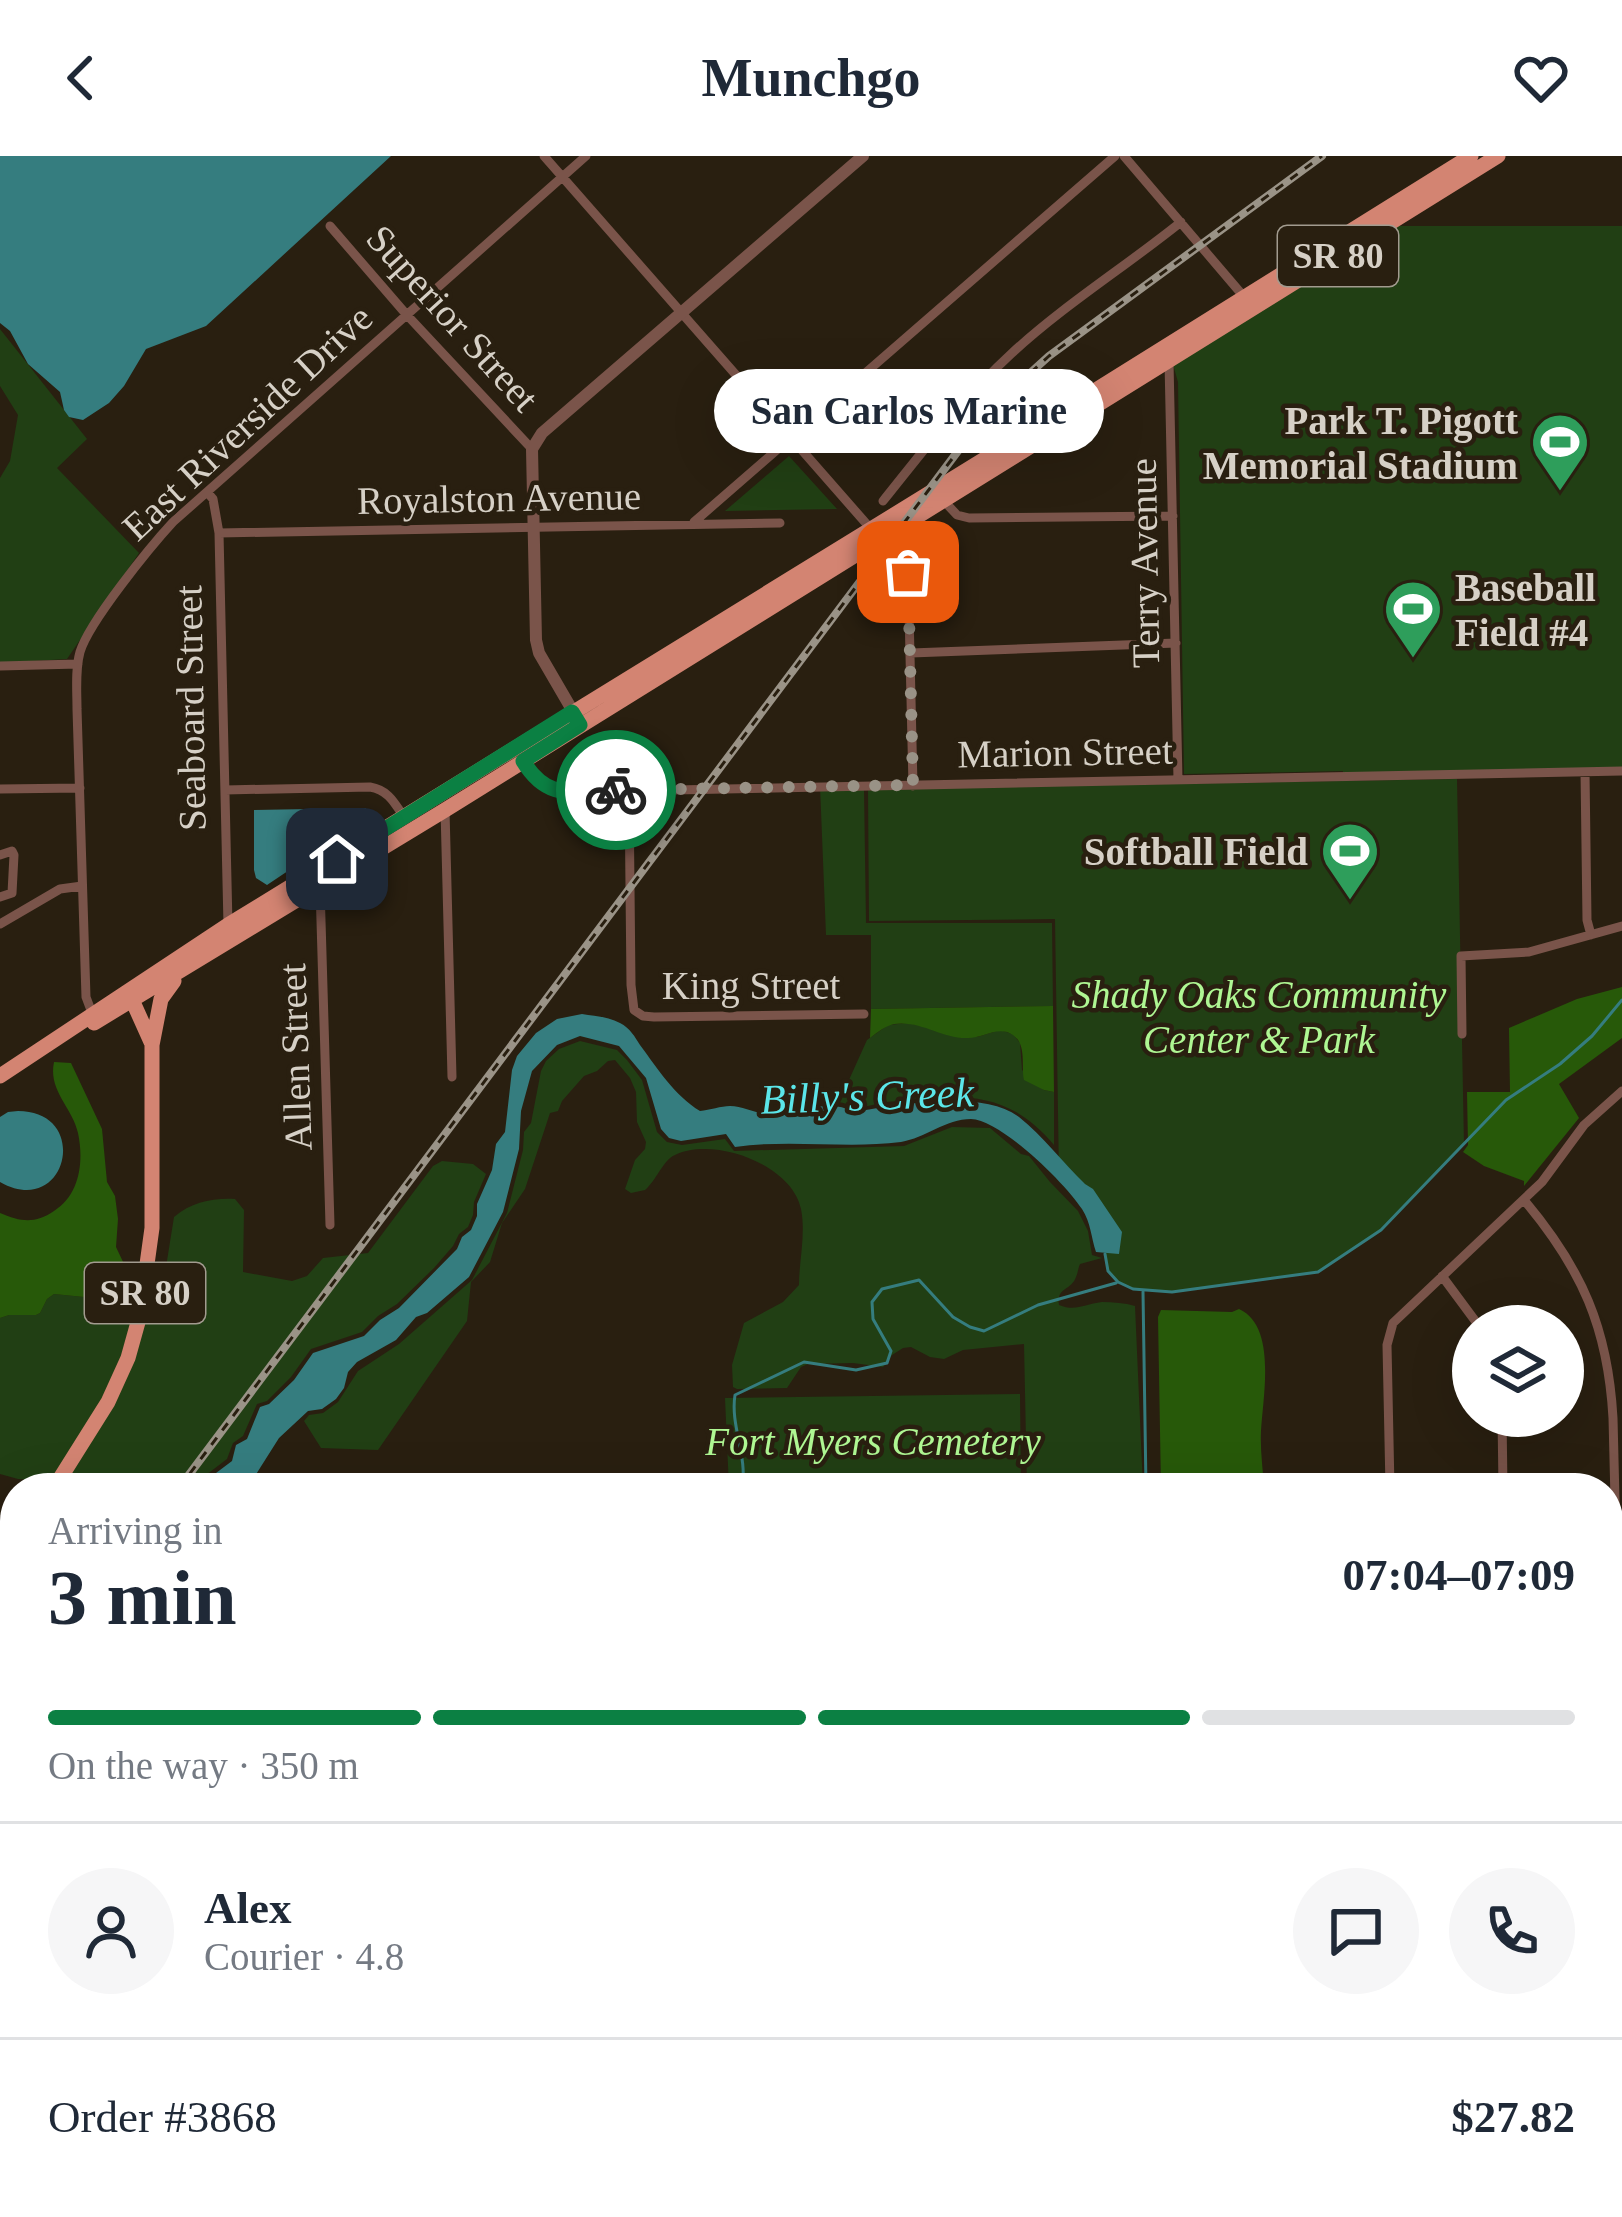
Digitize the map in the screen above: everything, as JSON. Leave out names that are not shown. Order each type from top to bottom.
[{"type":"main road","points":[[1421,203],[1470,157]]},
{"type":"main road","name":"SR 80","points":[[0,1076],[92,1013],[130,996],[228,925],[404,817],[784,600],[944,501],[1470,157]]},
{"type":"main road","name":"SR 80","points":[[1249,302],[1495,157]]},
{"type":"main road","name":"SR 80","points":[[64,1473],[90,1436],[135,1336],[152,1228],[155,1022],[165,991],[189,966],[523,761],[576,718],[871,529],[1168,353]]},
{"type":"main road","points":[[944,501],[957,481],[1014,441]]},
{"type":"main road","points":[[784,600],[802,581],[863,542],[871,529]]},
{"type":"main road","points":[[320,887],[337,859]]},
{"type":"main road","points":[[38,1052],[189,966]]},
{"type":"main road","points":[[130,996],[152,1045]]},
{"type":"street","points":[[544,156],[871,529]]},
{"type":"street","name":"East Riverside Drive","points":[[92,1013],[86,998],[78,664],[88,635],[159,537],[586,156]]},
{"type":"street","points":[[532,449],[542,434],[863,156]]},
{"type":"street","points":[[694,522],[1119,156],[1249,302]]},
{"type":"street","points":[[883,501],[962,402],[1010,355],[1181,223]]},
{"type":"street","name":"Superior Street","points":[[331,226],[532,449],[536,640],[576,718]]},
{"type":"street","name":"Terry Avenue","points":[[1168,353],[1178,780]]},
{"type":"street","name":"Seaboard Street","points":[[207,492],[214,499],[219,533],[228,925]]},
{"type":"street","points":[[944,501],[957,515],[969,518],[1173,516]]},
{"type":"street","name":"Royalston Avenue","points":[[219,533],[780,523]]},
{"type":"street","points":[[907,524],[913,785]]},
{"type":"street","points":[[911,653],[1176,643]]},
{"type":"street","points":[[0,666],[78,664]]},
{"type":"street","name":"Marion Street","points":[[523,761],[536,782],[558,791],[1622,771]]},
{"type":"street","points":[[1585,772],[1586,920],[1591,935]]},
{"type":"street","points":[[225,790],[370,787],[391,797],[404,817]]},
{"type":"street","points":[[0,789],[80,788]]},
{"type":"street","name":"King Street","points":[[628,790],[634,1010],[654,1017],[864,1014]]},
{"type":"street","points":[[445,810],[452,1077]]},
{"type":"street","points":[[0,855],[12,850],[14,886],[11,893],[0,897]]},
{"type":"street","points":[[0,924],[59,889],[82,886]]},
{"type":"street","name":"Allen Street","points":[[320,887],[330,1225]]},
{"type":"street","points":[[1462,1034],[1461,956],[1528,952],[1622,926]]},
{"type":"street","points":[[1390,1473],[1388,1334],[1393,1323],[1524,1200],[1584,1125],[1622,1091]]},
{"type":"street","points":[[1524,1200],[1577,1272],[1595,1315],[1608,1360],[1613,1473]]},
{"type":"street","points":[[1442,1276],[1463,1305]]},
{"type":"street","points":[[1502,1437],[1503,1473]]},
{"type":"green space","points":[[1386,226],[1622,226],[1622,769],[1343,776],[1343,771],[1184,774],[1178,382],[1172,361]]},
{"type":"green space","points":[[0,329],[87,439],[57,468],[139,553],[67,659],[0,663],[0,478],[10,461],[18,415],[0,386]]},
{"type":"green space","points":[[789,456],[837,509],[725,511]]},
{"type":"green space","name":"Shady Oaks Community Center & Park","points":[[1457,779],[1464,1145],[1381,1230],[1318,1272],[1172,1292],[1133,1289],[1118,1282],[1108,1271],[1101,1227],[1059,1177],[1055,919],[869,921],[868,789]]},
{"type":"green space","points":[[820,786],[864,789],[866,923],[1052,923],[1053,1006],[871,1009],[871,935],[826,935]]},
{"type":"green space","points":[[1622,987],[1622,1038],[1559,1084],[1579,1118],[1524,1186],[1524,1181],[1484,1166],[1463,1152],[1468,1145],[1467,1092],[1510,1092],[1509,1028],[1577,999]]},
{"type":"green space","points":[[1053,1006],[1054,1092],[1024,1080],[1020,1044],[1008,1032],[958,1038],[904,1023],[888,1026],[870,1038],[871,1009]]},
{"type":"green space","points":[[908,1023],[977,1037],[1000,1030],[1013,1034],[1020,1043],[1022,1070],[1044,1090],[1054,1092],[1054,1145],[1017,1112],[978,1099],[934,1097],[860,1107],[839,1102],[867,1040],[888,1025]]},
{"type":"green space","points":[[580,1041],[617,1050],[642,1080],[657,1132],[667,1142],[682,1145],[725,1139],[734,1151],[904,1146],[952,1127],[990,1128],[1029,1156],[1078,1211],[1092,1255],[1102,1258],[1080,1264],[1074,1281],[1060,1295],[1059,1305],[1075,1308],[1106,1302],[1135,1306],[1142,1473],[1027,1473],[1024,1344],[963,1350],[944,1359],[903,1348],[883,1367],[808,1364],[787,1388],[733,1387],[732,1365],[744,1323],[783,1302],[799,1285],[801,1209],[795,1193],[767,1167],[709,1149],[675,1155],[645,1190],[631,1193],[625,1189],[646,1142],[637,1122],[636,1092],[615,1060],[584,1076],[558,1111],[550,1113],[525,1189],[502,1223],[490,1262],[471,1282],[467,1321],[378,1450],[321,1448],[304,1421],[309,1415],[323,1413],[338,1402],[358,1371],[399,1344],[472,1280],[507,1213],[541,1071],[559,1049]]},
{"type":"green space","points":[[54,1062],[71,1063],[102,1129],[107,1182],[115,1196],[118,1219],[116,1247],[126,1282],[123,1289],[94,1298],[54,1294],[36,1315],[0,1318],[0,1213],[28,1220],[47,1215],[70,1196],[78,1176],[78,1133],[54,1082]]},
{"type":"green space","points":[[442,1161],[473,1164],[486,1174],[468,1227],[434,1268],[362,1332],[311,1349],[291,1377],[267,1401],[257,1404],[227,1459],[209,1473],[68,1473],[149,1294],[162,1292],[174,1217],[203,1202],[235,1199],[244,1210],[243,1272],[292,1281],[307,1276],[323,1258],[368,1253],[433,1166]]},
{"type":"green space","points":[[123,1289],[140,1292],[115,1376],[58,1473],[0,1473],[0,1318],[36,1315],[54,1294],[94,1298]]},
{"type":"green space","points":[[1239,1309],[1251,1318],[1263,1346],[1263,1473],[1161,1473],[1161,1310]]},
{"type":"green space","name":"Fort Myers Cemetery","points":[[1020,1394],[1021,1473],[728,1473],[725,1398]]},
{"type":"water","points":[[0,156],[391,156],[206,326],[146,349],[109,403],[83,420],[69,417],[60,392],[28,364],[10,331],[0,323]]},
{"type":"water","points":[[365,808],[373,814],[267,885],[256,878],[254,810]]},
{"type":"water","points":[[582,1014],[627,1027],[674,1089],[700,1111],[730,1106],[778,1115],[825,1106],[854,1112],[939,1101],[1003,1108],[1028,1124],[1093,1189],[1122,1232],[1119,1254],[1096,1252],[1087,1220],[1074,1198],[1031,1155],[984,1122],[962,1120],[910,1140],[880,1144],[735,1147],[726,1134],[681,1141],[669,1138],[661,1129],[646,1078],[619,1046],[580,1036],[557,1045],[532,1071],[503,1212],[469,1277],[416,1317],[396,1340],[357,1362],[336,1399],[322,1409],[308,1411],[279,1438],[257,1473],[216,1473],[232,1461],[236,1445],[247,1439],[260,1407],[294,1380],[313,1353],[364,1336],[457,1249],[477,1216],[496,1144],[505,1132],[517,1056],[536,1033],[557,1019]]},
{"type":"water","points":[[18,1111],[41,1116],[56,1127],[62,1143],[62,1161],[55,1176],[41,1187],[23,1190],[0,1182],[0,1117]]},
{"type":"waterway","name":"Billy's Creek","points":[[1105,1254],[1108,1271],[1133,1289],[1172,1292],[1318,1272],[1381,1230],[1506,1100],[1560,1064],[1622,1000]]},
{"type":"waterway","points":[[743,1473],[735,1395],[804,1362],[856,1370],[887,1363],[891,1351],[873,1319],[872,1302],[882,1289],[919,1280],[953,1317],[984,1331],[1038,1305],[1116,1283]]},
{"type":"waterway","points":[[1143,1292],[1146,1473]]},
{"type":"railway","points":[[190,1473],[964,443],[1049,356],[1322,156]]},
{"type":"way so far","points":[[616,790],[913,785],[908,572]]},
{"type":"place","name":"Park T. Pigott Memorial Stadium","points":[[1560,493]]},
{"type":"place","name":"San Carlos Marine","points":[[908,572]]},
{"type":"place","name":"Baseball Field #4","points":[[1413,660]]},
{"type":"place","name":"Softball Field","points":[[1350,902]]},
{"type":"route","points":[[337,859],[572,712],[580,725],[523,761],[536,782],[546,788],[616,790]]}]
